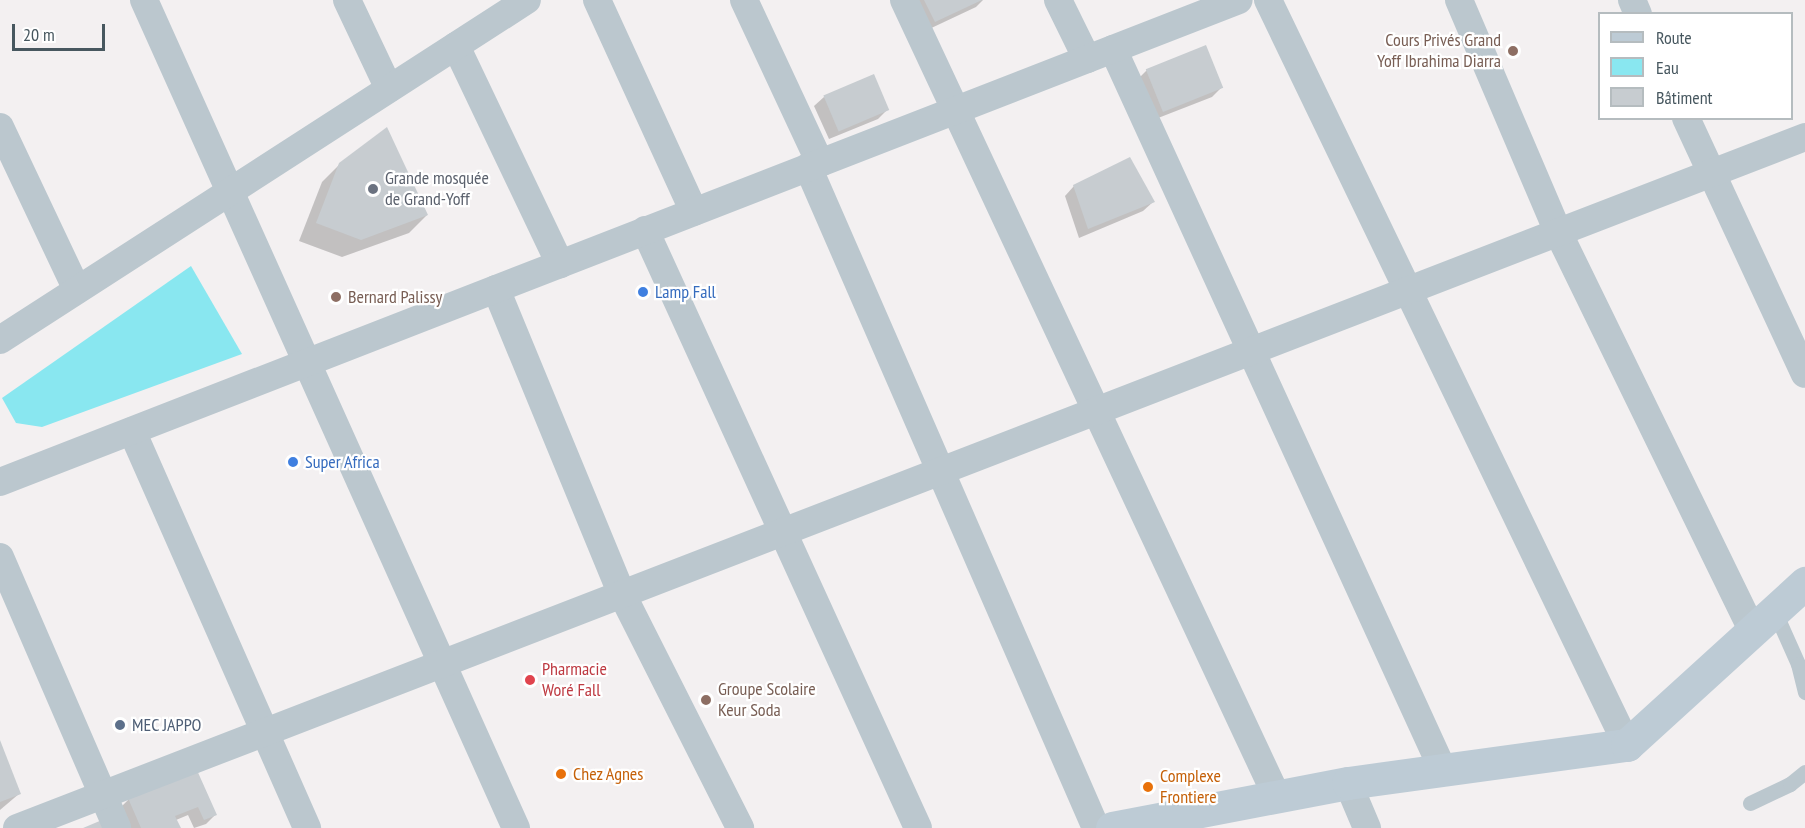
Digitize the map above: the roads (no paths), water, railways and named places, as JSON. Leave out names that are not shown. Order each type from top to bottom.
[{"type":"street","points":[[144,0],[516,828]]},
{"type":"street","points":[[347,0],[389,89]]},
{"type":"street","points":[[0,340],[527,0]]},
{"type":"street","points":[[597,0],[694,212]]},
{"type":"street","points":[[744,0],[940,471],[1096,828]]},
{"type":"street","points":[[904,0],[1276,795]]},
{"type":"street","points":[[1059,0],[1100,54],[1251,351],[1442,768]]},
{"type":"street","points":[[0,482],[1239,0]]},
{"type":"street","points":[[1268,0],[1627,745]]},
{"type":"street","points":[[1460,0],[1558,231],[1763,619]]},
{"type":"street","points":[[456,46],[560,264]]},
{"type":"street","points":[[1687,120],[1805,374]]},
{"type":"street","points":[[0,127],[77,290]]},
{"type":"street","points":[[17,828],[1805,136]]},
{"type":"street","points":[[645,230],[918,828]]},
{"type":"street","points":[[496,289],[622,594],[740,828]]},
{"type":"street","points":[[132,431],[307,828]]},
{"type":"street","points":[[0,557],[117,828]]},
{"type":"street","points":[[1112,828],[1348,783],[1442,768],[1627,745],[1805,583]]},
{"type":"street","points":[[1348,783],[1367,828]]},
{"type":"lane","points":[[1763,619],[1798,664],[1805,692]]},
{"type":"lane","points":[[1750,803],[1790,784],[1805,772]]},
{"type":"water","points":[[191,266],[242,354],[42,427],[16,423],[2,398]]},
{"type":"place","name":"Cours Privés Grand Yoff Ibrahima Diarra","points":[[1513,51]]},
{"type":"place","name":"Grande mosquée de Grand-Yoff","points":[[373,189]]},
{"type":"place","name":"Lamp Fall","points":[[643,292]]},
{"type":"place","name":"Bernard Palissy","points":[[336,297]]},
{"type":"place","name":"Super Africa","points":[[293,462]]},
{"type":"place","name":"Pharmacie Woré Fall","points":[[530,680]]},
{"type":"place","name":"Groupe Scolaire Keur Soda","points":[[706,700]]},
{"type":"place","name":"MEC JAPPO","points":[[120,725]]},
{"type":"place","name":"Chez Agnes","points":[[561,774]]},
{"type":"place","name":"Complexe Frontiere","points":[[1148,787]]}]
